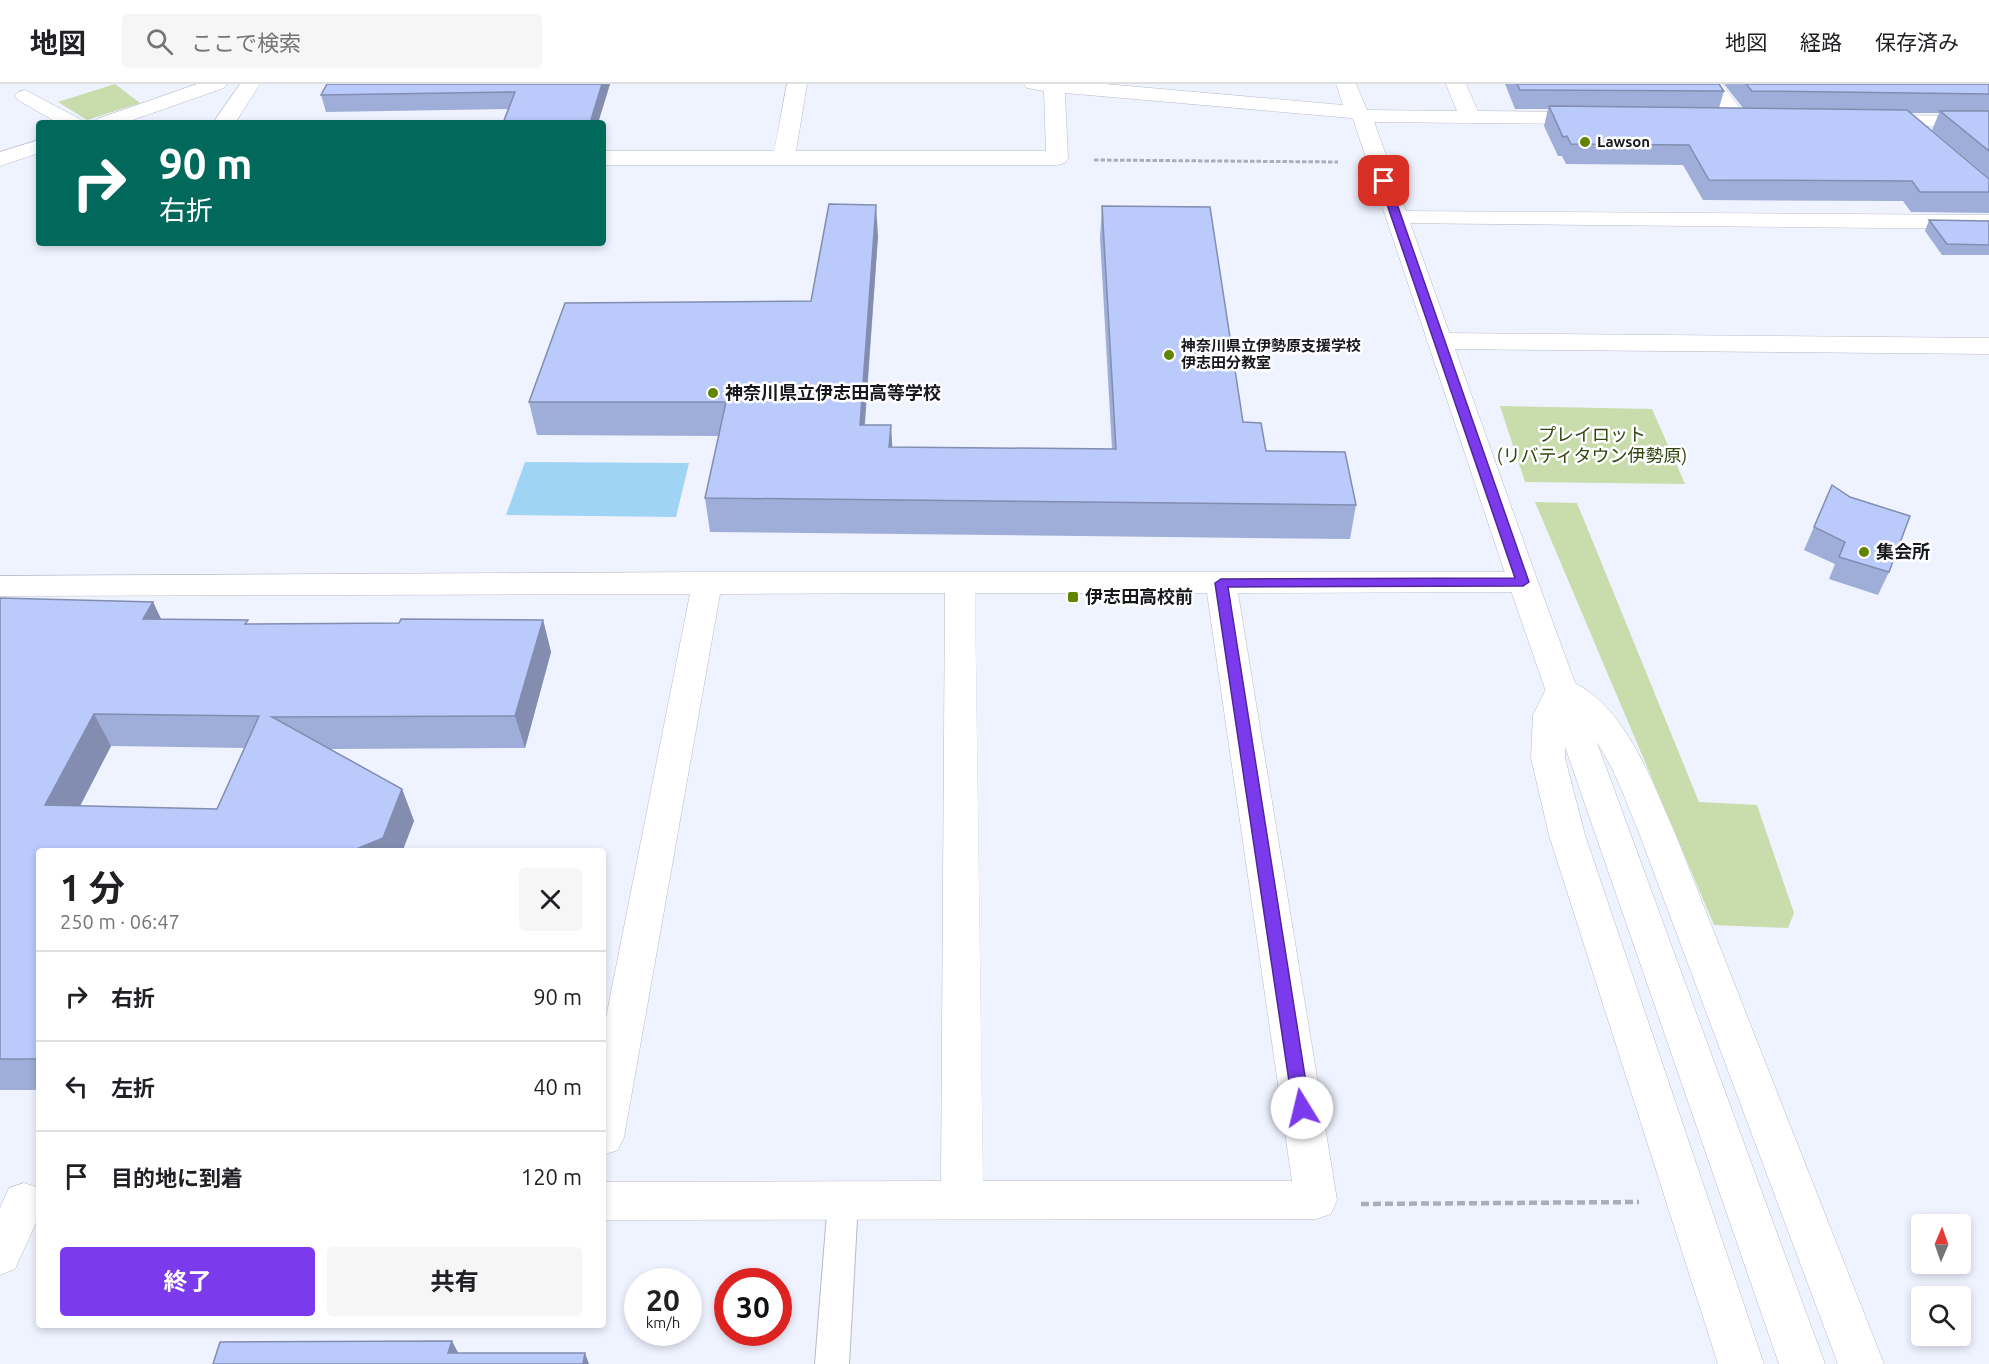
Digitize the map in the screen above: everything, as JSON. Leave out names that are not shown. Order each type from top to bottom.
[{"type":"street","points":[[113,120],[217,84]]},
{"type":"street","points":[[226,120],[250,84]]},
{"type":"street","points":[[784,156],[797,84]]},
{"type":"street","points":[[1346,84],[1397,218],[1523,582],[1802,1364]]},
{"type":"street","points":[[1456,84],[1470,117]]},
{"type":"street","points":[[1712,84],[1738,120]]},
{"type":"street","points":[[606,158],[784,156],[1057,158],[1044,85],[1359,114],[1610,118]]},
{"type":"street","points":[[25,96],[68,120]]},
{"type":"street","points":[[1715,120],[1762,120]]},
{"type":"street","points":[[1857,121],[1989,122]]},
{"type":"street","points":[[1905,121],[1930,143]]},
{"type":"street","points":[[3,164],[36,148]]},
{"type":"street","points":[[3,164],[29,171]]},
{"type":"street","points":[[1397,218],[1989,222]]},
{"type":"street","points":[[1439,341],[1989,346]]},
{"type":"street","points":[[0,586],[707,582],[1523,582]]},
{"type":"street","points":[[606,1121],[707,582]]},
{"type":"street","points":[[960,582],[962,1200]]},
{"type":"street","points":[[606,1201],[1316,1200],[1221,583]]},
{"type":"street","points":[[1561,689],[1549,715],[1548,758],[1568,835],[1741,1364]]},
{"type":"street","points":[[1561,689],[1597,716],[1627,763],[1661,844],[1861,1364]]},
{"type":"street","points":[[0,1255],[21,1202]]},
{"type":"lane","points":[[832,1364],[843,1201]]},
{"type":"path","points":[[1057,158],[1377,163]]},
{"type":"path","points":[[1316,1200],[1332,1204],[1687,1202]]},
{"type":"green space","points":[[115,84],[140,103],[87,120],[58,102]]},
{"type":"green space","name":"プレイロット (リバティタウン伊勢原)","points":[[1500,406],[1652,409],[1685,484],[1525,482]]},
{"type":"green space","points":[[1535,502],[1577,503],[1699,802],[1757,805],[1794,913],[1788,928],[1714,925]]},
{"type":"water","points":[[525,462],[689,463],[676,517],[506,515]]},
{"type":"building","points":[[327,84],[602,84],[591,120],[504,120],[515,92],[321,95]]},
{"type":"building","points":[[1517,84],[1719,84],[1724,91],[1520,90]]},
{"type":"building","points":[[1746,84],[1989,84],[1989,94],[1752,91]]},
{"type":"building","points":[[1549,106],[1907,110],[1989,179],[1989,192],[1920,192],[1912,181],[1709,180],[1689,145],[1571,144],[1567,136],[1563,137]]},
{"type":"building","points":[[1940,111],[1989,111],[1989,151]]},
{"type":"building","points":[[829,204],[876,205],[860,425],[891,425],[889,447],[1116,449],[1102,206],[1210,207],[1243,422],[1261,423],[1266,451],[1345,452],[1356,505],[705,498],[726,402],[529,402],[565,303],[811,301]]},
{"type":"building","points":[[1929,220],[1989,221],[1989,245],[1947,244]]},
{"type":"building","points":[[1832,485],[1850,497],[1910,516],[1889,572],[1839,557],[1845,542],[1814,527]]},
{"type":"building","points":[[0,598],[153,602],[143,619],[248,620],[245,624],[399,623],[401,619],[543,620],[515,716],[272,717],[402,789],[383,838],[359,848],[36,848],[36,1059],[0,1059]],"holes":[[[94,714],[259,716],[217,809],[45,805]]]},
{"type":"building","points":[[452,1341],[448,1353],[585,1353],[583,1364],[213,1364],[220,1342]]},
{"type":"place","name":"Lawson","points":[[1585,142]]},
{"type":"place","name":"神奈川県立伊勢原支援学校 伊志田分教室","points":[[1169,355]]},
{"type":"place","name":"神奈川県立伊志田高等学校","points":[[713,393]]},
{"type":"place","name":"集会所","points":[[1864,552]]},
{"type":"place","name":"伊志田高校前","points":[[1073,597]]},
{"type":"route","points":[[1302,1108],[1221,583],[1523,582],[1384,181]]}]
